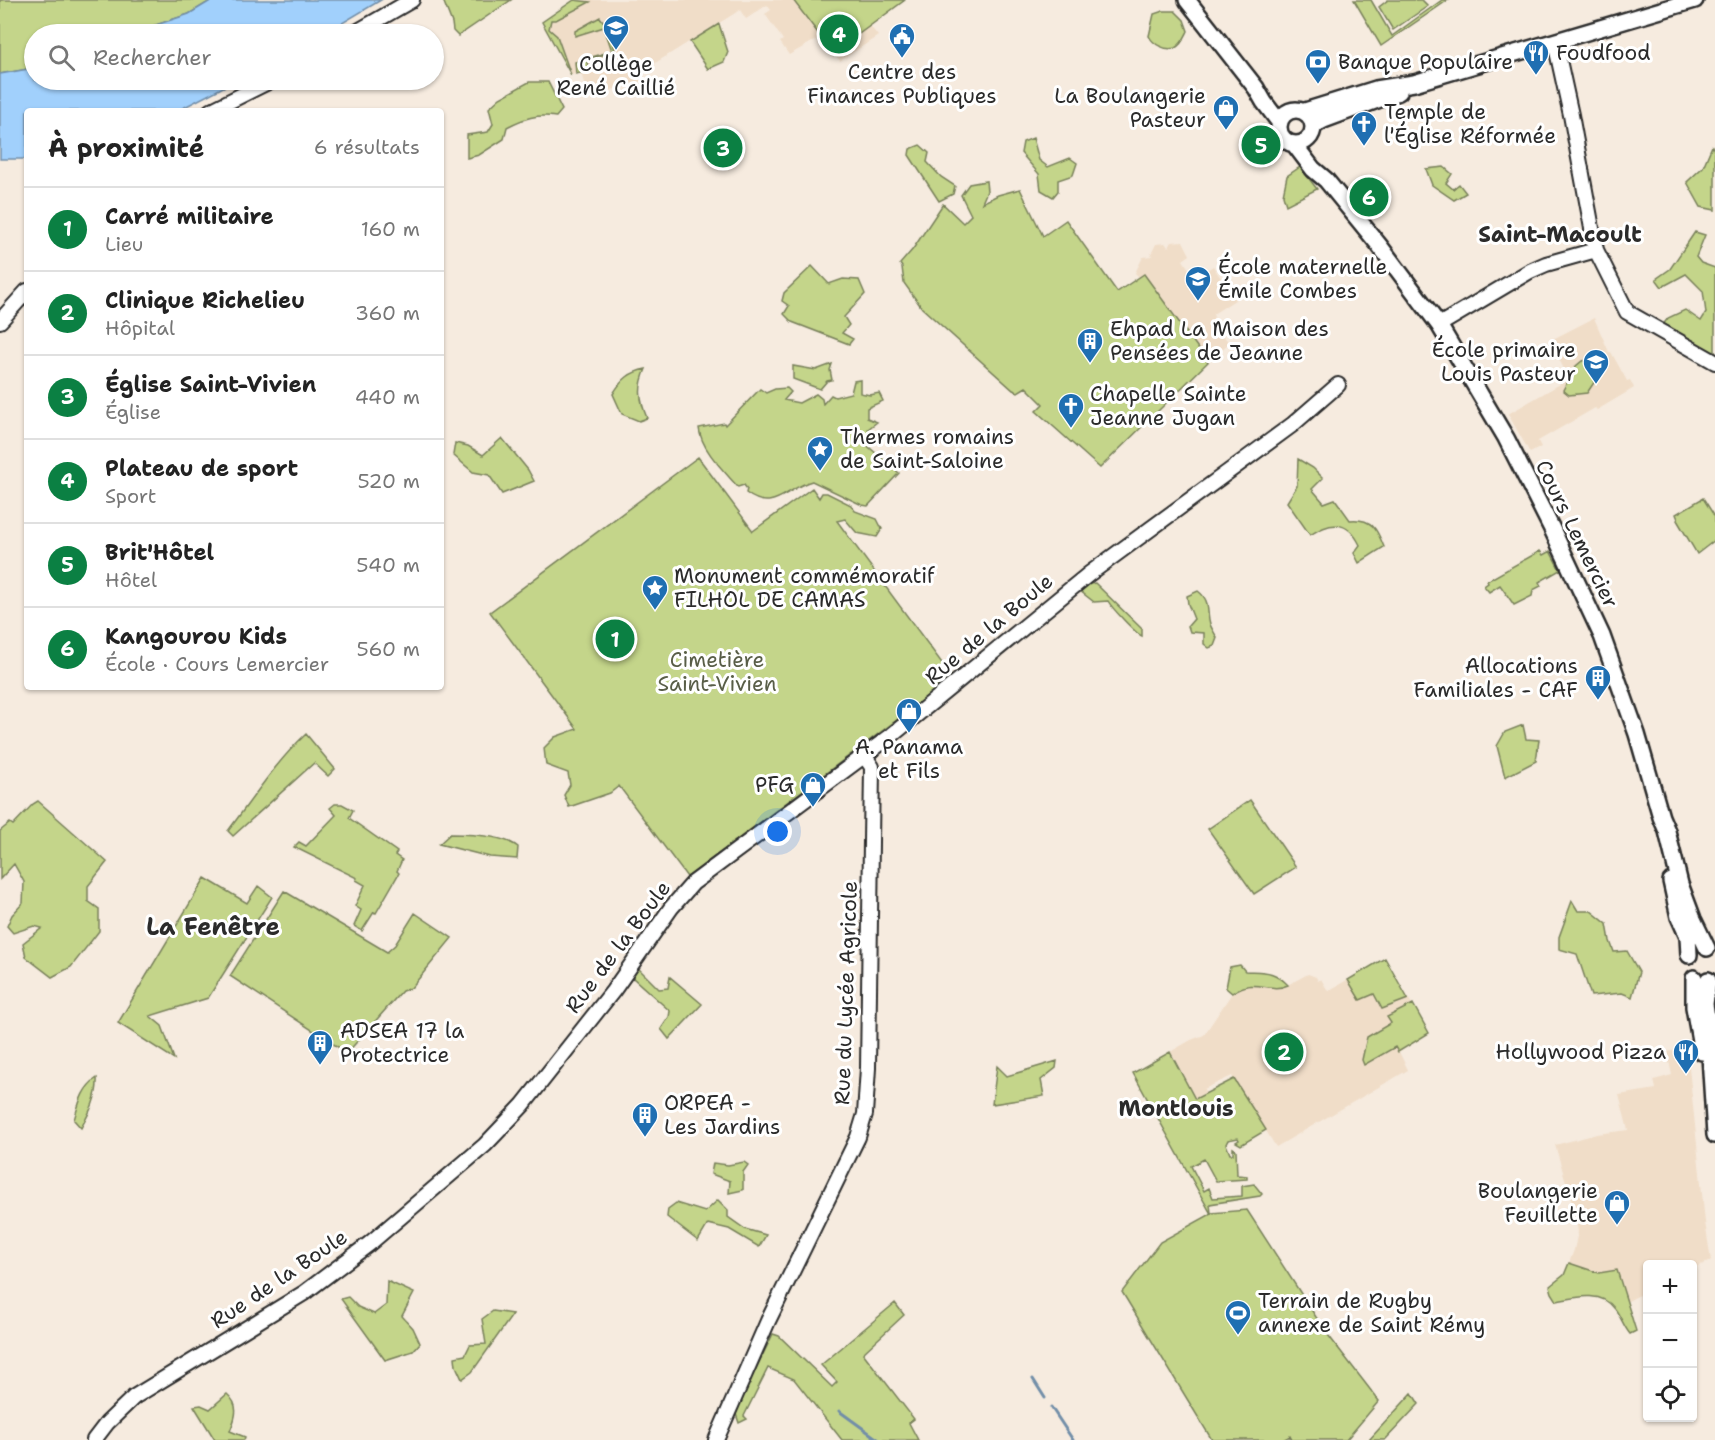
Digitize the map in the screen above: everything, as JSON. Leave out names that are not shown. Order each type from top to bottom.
[{"type":"main road","points":[[1187,0],[1256,88],[1276,101],[1283,116],[1281,136],[1285,140],[1305,137],[1323,120],[1401,91],[1414,83]]},
{"type":"main road","points":[[1283,116],[1297,109],[1305,111],[1376,89],[1414,83],[1695,0]]},
{"type":"main road","points":[[1305,111],[1310,117],[1305,137]]},
{"type":"main road","name":"Cours Lemercier","points":[[1305,137],[1313,169],[1326,180],[1439,325],[1501,428],[1552,529],[1602,636],[1637,734],[1667,831],[1680,884],[1693,919],[1711,950]]},
{"type":"main road","points":[[1661,817],[1660,830],[1679,917],[1688,937],[1687,965],[1690,975],[1706,978],[1705,1004],[1715,1135]]},
{"type":"main road","points":[[1689,956],[1696,949],[1711,950]]},
{"type":"street","points":[[370,24],[412,0]]},
{"type":"street","points":[[1555,42],[1596,250],[1627,312],[1715,362]]},
{"type":"street","points":[[216,108],[252,90]]},
{"type":"street","points":[[1439,325],[1530,271],[1546,264],[1596,250]]},
{"type":"street","points":[[0,321],[24,294]]},
{"type":"street","name":"Rue de la Boule","points":[[94,1440],[107,1423],[134,1397],[304,1293],[369,1244],[485,1145],[523,1105],[613,991],[683,893],[693,883],[929,705],[1089,574],[1283,432],[1338,385]]},
{"type":"street","name":"Rue du Lycée Agricole","points":[[716,1440],[768,1321],[858,1137],[865,1114],[868,1068],[872,767],[864,755]]},
{"type":"shaded area","name":"Collège René Caillié","points":[[574,0],[905,0],[870,26],[878,36],[840,61],[821,37],[789,55],[780,42],[783,40],[765,14],[771,10],[767,5],[746,19],[740,10],[639,71],[642,81],[588,97],[581,73],[571,75],[542,22]]},
{"type":"shaded area","name":"École maternelle Émile Combes","points":[[1183,241],[1190,255],[1183,260],[1195,278],[1213,266],[1235,300],[1213,314],[1212,320],[1229,343],[1208,362],[1144,274],[1139,277],[1135,273],[1143,257],[1152,256],[1156,244],[1165,243],[1168,247],[1171,242]]},
{"type":"shaded area","name":"École primaire Louis Pasteur","points":[[1594,318],[1609,352],[1634,388],[1538,441],[1541,447],[1530,453],[1508,414],[1569,379],[1551,343],[1553,339]]},
{"type":"shaded area","points":[[1385,958],[1429,1033],[1399,1052],[1408,1070],[1276,1147],[1232,1076],[1204,1089],[1206,1094],[1195,1099],[1170,1052],[1204,1035],[1232,993],[1252,984],[1282,988],[1308,974],[1316,977],[1318,981],[1321,979],[1328,991]]},
{"type":"shaded area","points":[[1687,1048],[1711,1261],[1697,1266],[1697,1260],[1643,1260],[1643,1293],[1626,1302],[1617,1270],[1599,1273],[1569,1263],[1578,1232],[1574,1209],[1555,1145],[1597,1134],[1628,1130],[1619,1095],[1656,1089],[1654,1080],[1672,1075],[1667,1052]]},
{"type":"green space","points":[[0,0],[212,0],[189,14],[159,24],[24,24],[24,70],[0,74]]},
{"type":"green space","points":[[443,0],[511,0],[458,36],[453,31]]},
{"type":"green space","points":[[574,0],[590,2],[556,20],[551,20],[549,29],[557,36],[571,75],[542,22]]},
{"type":"green space","points":[[793,0],[905,0],[833,53]]},
{"type":"green space","points":[[1354,0],[1371,0],[1392,36],[1442,0],[1448,0],[1381,46]]},
{"type":"green space","points":[[1388,0],[1422,0],[1428,6],[1393,30],[1379,7]]},
{"type":"green space","points":[[1175,11],[1184,20],[1188,31],[1175,48],[1167,49],[1160,46],[1149,36],[1154,14]]},
{"type":"green space","points":[[600,17],[611,32],[615,51],[587,60],[588,71],[576,74],[575,62],[612,51],[604,27],[575,36],[575,31]]},
{"type":"green space","points":[[719,24],[728,52],[724,62],[708,69],[690,42]]},
{"type":"green space","points":[[529,82],[548,82],[562,110],[556,117],[537,116],[507,127],[504,139],[479,155],[467,158],[467,135],[488,132],[493,124],[489,108],[500,98]]},
{"type":"green space","points":[[1033,138],[1039,160],[1048,167],[1070,158],[1077,163],[1073,175],[1058,180],[1058,191],[1053,197],[1041,190],[1039,174],[1021,153],[1023,142]]},
{"type":"green space","points":[[920,145],[929,153],[927,162],[941,177],[955,186],[953,194],[939,201],[909,155],[910,149]]},
{"type":"green space","points":[[1712,146],[1715,151],[1715,210],[1701,207],[1687,182],[1703,167]]},
{"type":"green space","points":[[1300,167],[1317,189],[1286,205],[1283,195],[1287,176]]},
{"type":"green space","points":[[1444,167],[1452,174],[1446,183],[1453,189],[1459,184],[1466,193],[1454,200],[1432,185],[1426,169]]},
{"type":"green space","points":[[986,181],[987,191],[982,203],[998,195],[1020,189],[1043,236],[1066,220],[1117,292],[1144,274],[1208,362],[1100,468],[1036,411],[1043,404],[1026,387],[1018,392],[1013,390],[922,308],[904,283],[900,264],[913,249],[943,204],[963,223],[971,215],[961,195],[969,184]]},
{"type":"green space","points":[[1695,232],[1705,235],[1696,257],[1701,263],[1715,268],[1715,355],[1662,326],[1668,318],[1685,310],[1701,321],[1706,313],[1703,291],[1686,274],[1662,287],[1656,279],[1670,269]]},
{"type":"green space","points":[[812,266],[829,284],[843,279],[859,280],[865,294],[844,317],[849,325],[842,333],[853,339],[849,344],[792,322],[784,314],[789,306],[782,301],[784,293]]},
{"type":"green space","points":[[1603,358],[1609,360],[1607,368],[1599,375],[1587,393],[1569,395],[1563,390],[1576,366],[1582,361]]},
{"type":"green space","points":[[832,364],[830,370],[832,380],[827,381],[820,389],[793,379],[793,366],[816,370]]},
{"type":"green space","points":[[646,369],[641,393],[642,405],[647,418],[639,421],[622,414],[613,394],[627,377]]},
{"type":"green space","points":[[860,380],[860,393],[870,395],[879,393],[883,401],[867,408],[867,418],[877,422],[868,429],[874,434],[863,442],[899,473],[868,506],[812,481],[780,498],[764,501],[756,499],[746,493],[747,489],[744,485],[738,487],[704,444],[699,428],[724,423],[725,425],[760,389],[766,393],[775,389],[787,388],[791,392],[784,400],[799,403],[816,394],[822,399],[823,404],[831,395],[835,397],[851,393],[854,381]]},
{"type":"green space","points":[[502,438],[534,481],[502,494],[489,475],[473,472],[453,455],[455,443],[468,446],[483,455]]},
{"type":"green space","name":"Cimetière Saint-Vivien","points":[[698,457],[753,531],[812,488],[819,498],[822,493],[827,493],[851,505],[855,511],[877,519],[882,529],[877,537],[857,533],[845,519],[837,521],[953,678],[687,877],[619,786],[610,793],[569,807],[564,795],[570,785],[568,773],[546,765],[544,748],[555,737],[577,729],[490,612]]},
{"type":"green space","points":[[1298,459],[1313,468],[1323,478],[1312,489],[1324,503],[1335,499],[1350,520],[1369,523],[1376,530],[1384,547],[1359,563],[1354,553],[1360,545],[1350,531],[1344,527],[1332,525],[1310,535],[1287,502],[1297,486]]},
{"type":"green space","points":[[1703,498],[1715,517],[1715,540],[1697,554],[1677,520],[1676,514]]},
{"type":"green space","points":[[1540,551],[1543,555],[1550,551],[1560,570],[1539,582],[1541,586],[1533,590],[1532,596],[1514,605],[1500,585],[1489,592],[1484,586],[1488,583],[1487,581]]},
{"type":"green space","points":[[1095,583],[1142,629],[1142,636],[1108,601],[1094,602],[1080,591],[1086,585]]},
{"type":"green space","points":[[1198,591],[1205,598],[1210,624],[1217,638],[1214,646],[1209,648],[1204,644],[1204,633],[1190,632],[1188,626],[1194,619],[1187,596]]},
{"type":"green space","points":[[1523,725],[1526,739],[1539,740],[1536,761],[1505,777],[1497,746],[1505,732]]},
{"type":"green space","points":[[306,734],[335,769],[328,776],[314,763],[233,836],[228,831],[275,768]]},
{"type":"green space","points":[[1250,800],[1296,867],[1254,894],[1208,829]]},
{"type":"green space","points":[[38,801],[107,862],[88,886],[88,901],[99,909],[99,931],[71,967],[52,977],[26,957],[23,943],[42,928],[34,926],[13,933],[7,926],[12,915],[23,903],[24,882],[14,864],[0,879],[0,831],[10,823],[13,825]]},
{"type":"green space","points":[[335,804],[342,804],[353,810],[349,818],[397,852],[395,855],[402,860],[397,871],[399,873],[376,913],[374,912],[362,931],[354,926],[361,910],[355,906],[365,885],[356,880],[357,878],[294,847],[299,842],[306,846],[336,815],[330,808]]},
{"type":"green space","points":[[450,834],[476,835],[504,840],[518,847],[517,859],[490,857],[439,844]]},
{"type":"green space","points":[[205,878],[247,903],[258,886],[272,897],[208,998],[150,1016],[162,1026],[174,1059],[118,1023]]},
{"type":"green space","points":[[284,891],[387,952],[395,945],[415,913],[452,938],[411,988],[402,991],[347,1053],[230,976]]},
{"type":"green space","points":[[1572,901],[1578,911],[1591,911],[1607,924],[1614,952],[1627,951],[1639,972],[1632,997],[1622,993],[1591,996],[1577,954],[1559,949],[1559,937]]},
{"type":"green space","points":[[1385,958],[1408,999],[1382,1009],[1374,994],[1360,1000],[1348,980]]},
{"type":"green space","points":[[1240,965],[1245,971],[1274,974],[1288,985],[1274,988],[1248,986],[1232,993],[1226,988],[1230,967]]},
{"type":"green space","points":[[638,968],[659,989],[668,988],[670,977],[702,1004],[669,1039],[661,1029],[670,1011],[632,977]]},
{"type":"green space","points":[[1413,1004],[1429,1033],[1398,1052],[1395,1047],[1364,1065],[1362,1060],[1367,1037],[1391,1023],[1387,1017]]},
{"type":"green space","points":[[1170,1052],[1195,1099],[1234,1079],[1266,1130],[1241,1145],[1236,1142],[1238,1138],[1228,1140],[1226,1144],[1230,1154],[1233,1154],[1233,1148],[1236,1150],[1237,1175],[1247,1176],[1247,1179],[1216,1181],[1204,1159],[1191,1166],[1204,1191],[1209,1188],[1213,1198],[1242,1196],[1242,1186],[1254,1184],[1262,1194],[1210,1204],[1211,1213],[1247,1210],[1325,1331],[1379,1401],[1346,1440],[1292,1440],[1290,1436],[1283,1440],[1212,1440],[1122,1292],[1160,1242],[1211,1214],[1133,1073]]},
{"type":"green space","points":[[1057,1061],[1056,1068],[1041,1080],[1044,1096],[992,1104],[997,1066],[1007,1076]]},
{"type":"green space","points":[[97,1078],[95,1098],[81,1128],[74,1120],[84,1091]]},
{"type":"green space","points":[[744,1162],[748,1165],[743,1172],[743,1190],[729,1193],[730,1181],[711,1174],[713,1163],[728,1165]]},
{"type":"green space","points":[[718,1200],[728,1210],[728,1217],[745,1229],[766,1235],[759,1247],[729,1229],[708,1224],[698,1241],[667,1217],[668,1209],[676,1203],[705,1212]]},
{"type":"green space","points":[[1569,1263],[1599,1273],[1617,1270],[1636,1331],[1630,1334],[1615,1309],[1603,1299],[1588,1296],[1557,1301],[1550,1286],[1564,1275]]},
{"type":"green space","points":[[387,1281],[414,1293],[402,1316],[413,1328],[420,1343],[413,1351],[385,1360],[341,1299],[348,1297],[358,1307],[374,1314],[386,1305]]},
{"type":"green space","points":[[895,1303],[904,1315],[863,1353],[914,1419],[909,1423],[918,1440],[842,1440],[794,1379],[768,1368],[744,1416],[747,1419],[739,1423],[735,1411],[773,1334],[779,1336],[832,1387],[837,1382],[821,1365]]},
{"type":"green space","points":[[493,1311],[513,1314],[472,1372],[462,1379],[455,1357],[465,1355],[470,1345],[486,1344],[482,1319]]},
{"type":"green space","points":[[1412,1393],[1419,1404],[1385,1440],[1369,1440]]},
{"type":"green space","points":[[227,1394],[234,1402],[236,1411],[230,1431],[245,1437],[244,1440],[215,1440],[194,1406],[201,1405],[210,1409]]},
{"type":"water","points":[[212,0],[381,0],[341,24],[159,24],[189,14]]},
{"type":"water","points":[[24,70],[24,90],[218,90],[183,108],[24,108],[24,159],[0,159],[0,74]]},
{"type":"waterway","points":[[1033,1379],[1045,1398]]},
{"type":"waterway","points":[[1051,1407],[1073,1440]]},
{"type":"waterway","points":[[839,1411],[879,1440]]},
{"type":"place","name":"Plateau de sport","points":[[839,34]]},
{"type":"place","name":"Collège René Caillié","points":[[616,51]]},
{"type":"place","name":"Centre des Finances Publiques","points":[[902,59]]},
{"type":"place","name":"Foudfood","points":[[1536,76]]},
{"type":"place","name":"Banque Populaire","points":[[1318,85]]},
{"type":"place","name":"La Boulangerie Pasteur","points":[[1226,131]]},
{"type":"place","name":"Brit'Hôtel","points":[[1261,145]]},
{"type":"place","name":"Temple de l'Église Réformée","points":[[1364,147]]},
{"type":"place","name":"Église Saint-Vivien","points":[[723,148]]},
{"type":"place","name":"Kangourou Kids","points":[[1369,197]]},
{"type":"place","name":"École maternelle Émile Combes","points":[[1198,302]]},
{"type":"place","name":"Ehpad La Maison des Pensées de Jeanne","points":[[1090,364]]},
{"type":"place","name":"École primaire Louis Pasteur","points":[[1596,385]]},
{"type":"place","name":"Chapelle Sainte Jeanne Jugan","points":[[1071,429]]},
{"type":"place","name":"Thermes romains de Saint-Saloine","points":[[820,472]]},
{"type":"place","name":"Monument commémoratif FILHOL DE CAMAS","points":[[655,611]]},
{"type":"place","name":"Carré militaire","points":[[615,639]]},
{"type":"place","name":"Allocations Familiales - CAF","points":[[1598,701]]},
{"type":"place","name":"A. Panama et Fils","points":[[909,734]]},
{"type":"place","name":"PFG","points":[[813,808]]},
{"type":"place","name":"Clinique Richelieu","points":[[1284,1052]]},
{"type":"place","name":"ADSEA 17 la Protectrice","points":[[320,1066]]},
{"type":"place","name":"Hollywood Pizza","points":[[1686,1075]]},
{"type":"place","name":"ORPEA - Les Jardins","points":[[645,1138]]},
{"type":"place","name":"Boulangerie Feuillette","points":[[1617,1226]]},
{"type":"place","name":"Terrain de Rugby annexe de Saint Rémy","points":[[1238,1336]]},
{"type":"district","name":"Saint-Macoult","points":[[1560,234]]},
{"type":"district","name":"La Fenêtre","points":[[213,927]]},
{"type":"district","name":"Montlouis","points":[[1176,1108]]}]
